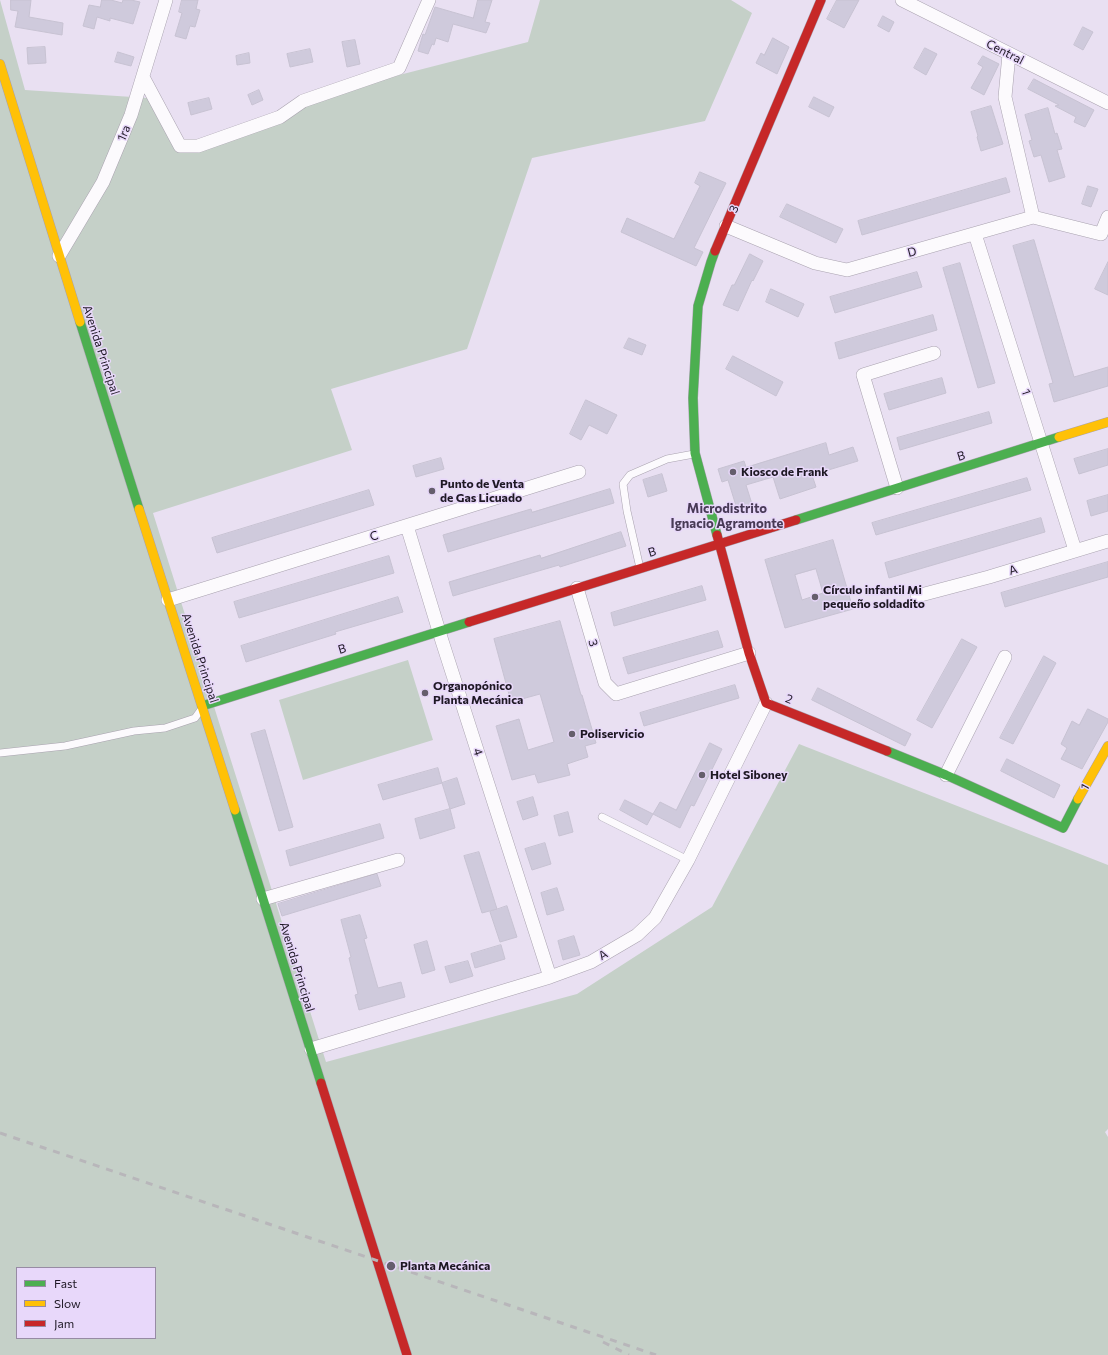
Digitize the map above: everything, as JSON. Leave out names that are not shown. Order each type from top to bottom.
[{"type":"street","name":"1ra","points":[[59,256],[103,182],[131,115],[166,0]]},
{"type":"street","points":[[143,77],[180,146],[198,146],[280,117],[302,101],[399,68],[429,0]]},
{"type":"street","name":"3","points":[[694,429],[693,398],[698,306],[711,262],[821,0]]},
{"type":"street","name":"Central","points":[[902,0],[1108,104]]},
{"type":"street","points":[[1009,54],[1004,97],[1033,217],[1101,234],[1108,217]]},
{"type":"street","name":"Avenida Principal","points":[[0,64],[59,256],[407,1355]]},
{"type":"street","name":"D","points":[[726,226],[815,263],[847,270],[1033,217]]},
{"type":"street","name":"1","points":[[975,234],[1075,550]]},
{"type":"street","points":[[897,488],[863,375],[934,353]]},
{"type":"street","name":"B","points":[[202,706],[1108,422]]},
{"type":"street","name":"2","points":[[694,429],[695,453],[749,653],[766,703],[946,775],[1063,828]]},
{"type":"street","name":"C","points":[[168,600],[579,472]]},
{"type":"street","name":"4","points":[[407,526],[439,632],[550,977]]},
{"type":"street","name":"A","points":[[917,596],[989,577],[1108,541]]},
{"type":"street","name":"3","points":[[577,588],[605,683],[616,694],[749,653]]},
{"type":"street","points":[[946,775],[1005,657]]},
{"type":"street","name":"A","points":[[311,1049],[550,977],[591,962],[637,935],[656,918],[688,860],[766,703]]},
{"type":"street","name":"1","points":[[1063,828],[1108,746]]},
{"type":"street","points":[[263,899],[398,860]]},
{"type":"lane","points":[[640,568],[627,511],[623,484],[630,475],[667,459],[695,453]]},
{"type":"lane","points":[[0,753],[65,746],[134,731],[165,728],[195,718],[202,706]]},
{"type":"lane","points":[[602,817],[688,860]]},
{"type":"shaded area","points":[[0,0],[25,90],[148,98],[176,149],[368,83],[528,42],[540,0],[731,0],[752,13],[705,121],[532,158],[467,349],[331,389],[352,450],[153,513],[326,1062],[577,994],[712,907],[799,744],[1108,865],[1108,1129],[1105,1132],[1108,1137],[1108,1355],[0,1355]]},
{"type":"shaded area","points":[[408,660],[433,740],[303,780],[279,700]]},
{"type":"building","points":[[11,0],[31,0],[29,17],[63,23],[62,35],[15,27],[18,11],[11,10]]},
{"type":"building","points":[[102,0],[111,0],[122,3],[123,0],[140,2],[133,24],[110,18],[110,21],[97,17],[94,29],[83,26],[89,5],[100,7]]},
{"type":"building","points":[[182,0],[198,0],[196,9],[200,10],[195,27],[190,26],[186,39],[175,36],[182,13],[179,12]]},
{"type":"building","points":[[478,0],[492,0],[485,22],[490,23],[486,33],[453,24],[448,42],[436,38],[434,45],[432,44],[428,54],[418,51],[423,34],[425,35],[435,7],[473,18]]},
{"type":"building","points":[[837,0],[859,0],[844,28],[827,19]]},
{"type":"building","points":[[883,16],[894,22],[889,32],[878,26]]},
{"type":"building","points":[[1083,27],[1093,32],[1083,50],[1074,45]]},
{"type":"building","points":[[773,38],[789,47],[777,74],[756,63],[761,53],[764,55]]},
{"type":"building","points":[[355,40],[360,64],[347,67],[342,42]]},
{"type":"building","points":[[45,47],[46,63],[28,64],[27,48]]},
{"type":"building","points":[[925,48],[937,54],[926,75],[914,68]]},
{"type":"building","points":[[310,49],[313,62],[290,67],[287,54]]},
{"type":"building","points":[[118,52],[134,57],[131,66],[115,62]]},
{"type":"building","points":[[249,53],[250,63],[237,65],[236,56]]},
{"type":"building","points":[[983,56],[999,64],[984,95],[971,88],[983,67],[978,64]]},
{"type":"building","points":[[1034,79],[1094,110],[1085,127],[1074,122],[1076,117],[1055,106],[1059,105],[1028,89]]},
{"type":"building","points":[[259,90],[263,100],[252,105],[248,95]]},
{"type":"building","points":[[814,97],[834,107],[829,117],[809,107]]},
{"type":"building","points":[[209,98],[212,109],[191,115],[188,103]]},
{"type":"building","points":[[991,106],[1003,144],[981,151],[971,112]]},
{"type":"building","points":[[1048,108],[1055,134],[1057,133],[1062,149],[1057,150],[1065,177],[1049,182],[1041,155],[1034,157],[1029,141],[1032,140],[1025,115]]},
{"type":"building","points":[[700,172],[726,183],[694,248],[703,252],[696,266],[621,232],[627,218],[674,239],[700,186],[695,183]]},
{"type":"building","points":[[1006,178],[1010,192],[862,235],[858,221]]},
{"type":"building","points":[[1088,186],[1098,189],[1091,207],[1082,204]]},
{"type":"building","points":[[787,204],[843,229],[836,243],[780,217]]},
{"type":"building","points":[[1034,240],[1074,377],[1108,367],[1108,386],[1054,402],[1049,384],[1053,383],[1013,246]]},
{"type":"building","points":[[750,254],[763,261],[753,281],[752,280],[738,311],[723,305],[732,285],[734,285]]},
{"type":"building","points":[[1108,262],[1108,295],[1095,289]]},
{"type":"building","points":[[960,263],[995,383],[978,388],[943,268]]},
{"type":"building","points":[[917,272],[922,287],[835,313],[830,297]]},
{"type":"building","points":[[771,289],[804,304],[798,317],[766,302]]},
{"type":"building","points":[[933,315],[937,330],[839,359],[835,343]]},
{"type":"building","points":[[629,338],[646,345],[642,355],[624,348]]},
{"type":"building","points":[[733,356],[783,382],[776,396],[726,369]]},
{"type":"building","points":[[942,378],[946,393],[889,410],[884,394]]},
{"type":"building","points":[[586,400],[617,415],[607,434],[589,425],[581,440],[570,434]]},
{"type":"building","points":[[989,412],[992,423],[900,450],[897,438]]},
{"type":"building","points":[[826,443],[829,455],[853,447],[858,461],[812,475],[816,487],[780,499],[773,477],[746,485],[752,504],[737,509],[728,480],[722,482],[718,469],[744,461],[746,467]]},
{"type":"building","points":[[1108,449],[1108,465],[1079,474],[1074,459]]},
{"type":"building","points":[[441,458],[444,469],[416,477],[413,466]]},
{"type":"building","points":[[662,474],[667,491],[648,497],[643,480]]},
{"type":"building","points":[[1027,478],[1031,490],[876,535],[872,523]]},
{"type":"building","points":[[610,489],[614,503],[448,552],[443,535],[531,509],[532,512]]},
{"type":"building","points":[[369,490],[374,505],[217,553],[212,538]]},
{"type":"building","points":[[1108,495],[1108,511],[1091,516],[1087,501]]},
{"type":"building","points":[[1041,518],[1045,532],[889,578],[885,563]]},
{"type":"building","points":[[621,532],[626,546],[560,567],[559,565],[453,596],[449,582],[540,555],[541,558]]},
{"type":"building","points":[[833,540],[853,609],[785,628],[765,560]],"holes":[[[816,569],[823,593],[802,600],[795,575]]]},
{"type":"building","points":[[389,556],[394,573],[239,618],[234,602]]},
{"type":"building","points":[[1108,562],[1108,577],[1005,607],[1001,593]]},
{"type":"building","points":[[702,586],[706,600],[614,626],[611,613]]},
{"type":"building","points":[[398,597],[403,612],[335,632],[336,634],[246,662],[241,646]]},
{"type":"building","points":[[560,621],[596,743],[585,746],[588,757],[567,764],[570,775],[538,783],[535,774],[512,780],[496,726],[519,719],[528,750],[554,742],[540,694],[511,702],[494,639]]},
{"type":"building","points":[[718,631],[723,647],[628,674],[623,658]]},
{"type":"building","points":[[962,639],[977,647],[932,728],[917,720]]},
{"type":"building","points":[[1044,656],[1056,663],[1013,744],[1000,738]]},
{"type":"building","points":[[735,685],[739,698],[644,726],[640,713]]},
{"type":"building","points":[[818,688],[911,734],[905,746],[812,700]]},
{"type":"building","points":[[1088,709],[1108,719],[1108,722],[1082,769],[1061,759],[1067,748],[1061,744],[1072,721],[1079,725]]},
{"type":"building","points":[[265,730],[293,827],[279,831],[251,734]]},
{"type":"building","name":"Hotel Siboney","points":[[710,743],[722,749],[694,806],[691,805],[680,828],[653,814],[660,802],[676,810]]},
{"type":"building","points":[[1007,759],[1060,785],[1054,798],[1001,771]]},
{"type":"building","points":[[438,768],[442,783],[383,800],[378,785]]},
{"type":"building","points":[[457,778],[465,804],[450,809],[442,783]]},
{"type":"building","points":[[533,797],[538,815],[523,820],[517,802]]},
{"type":"building","points":[[625,800],[653,814],[647,825],[620,810]]},
{"type":"building","points":[[450,809],[455,828],[420,839],[415,819]]},
{"type":"building","points":[[568,812],[573,832],[559,836],[554,816]]},
{"type":"building","points":[[380,824],[384,838],[290,866],[286,851]]},
{"type":"building","points":[[545,843],[551,864],[532,870],[525,849]]},
{"type":"building","points":[[479,852],[497,909],[482,913],[464,856]]},
{"type":"building","points":[[377,874],[381,886],[282,916],[278,904]]},
{"type":"building","points":[[557,888],[564,910],[547,915],[541,893]]},
{"type":"building","points":[[507,906],[517,937],[500,942],[490,912]]},
{"type":"building","points":[[360,915],[367,938],[364,939],[378,988],[401,982],[405,997],[359,1010],[355,995],[358,994],[349,958],[351,957],[341,920]]},
{"type":"building","points":[[574,936],[580,955],[563,960],[558,941]]},
{"type":"building","points":[[427,941],[435,970],[422,974],[414,945]]},
{"type":"building","points":[[501,945],[505,959],[475,968],[471,954]]},
{"type":"building","points":[[468,961],[473,976],[450,983],[445,967]]},
{"type":"railway","points":[[0,1133],[656,1355]]},
{"type":"railway","points":[[603,1342],[629,1355]]},
{"type":"traffic: fast","points":[[715,251],[698,306],[693,398],[695,453],[717,535]]},
{"type":"traffic: fast","points":[[80,322],[139,509]]},
{"type":"traffic: fast","points":[[796,520],[1059,437]]},
{"type":"traffic: fast","points":[[202,706],[469,622]]},
{"type":"traffic: fast","points":[[887,751],[946,775],[1063,828],[1078,799]]},
{"type":"traffic: fast","points":[[235,810],[321,1083]]},
{"type":"traffic: slow","points":[[0,64],[80,322]]},
{"type":"traffic: slow","points":[[1059,437],[1108,422]]},
{"type":"traffic: slow","points":[[139,509],[235,810]]},
{"type":"traffic: slow","points":[[1078,799],[1108,746]]},
{"type":"traffic: jam","points":[[715,251],[821,0]]},
{"type":"traffic: jam","points":[[469,622],[796,520]]},
{"type":"traffic: jam","points":[[717,535],[749,653],[766,703],[887,751]]},
{"type":"traffic: jam","points":[[321,1083],[407,1355]]},
{"type":"place","name":"Kiosco de Frank","points":[[733,472]]},
{"type":"place","name":"Punto de Venta de Gas Licuado","points":[[432,491]]},
{"type":"place","name":"Círculo infantil Mi pequeño soldadito","points":[[815,597]]},
{"type":"place","name":"Organopónico Planta Mecánica","points":[[425,693]]},
{"type":"place","name":"Poliservicio","points":[[572,734]]},
{"type":"place","name":"Hotel Siboney","points":[[702,775]]},
{"type":"place","name":"Planta Mecánica","points":[[391,1266]]},
{"type":"district","name":"Microdistrito Ignacio Agramonte","points":[[727,516]]}]
